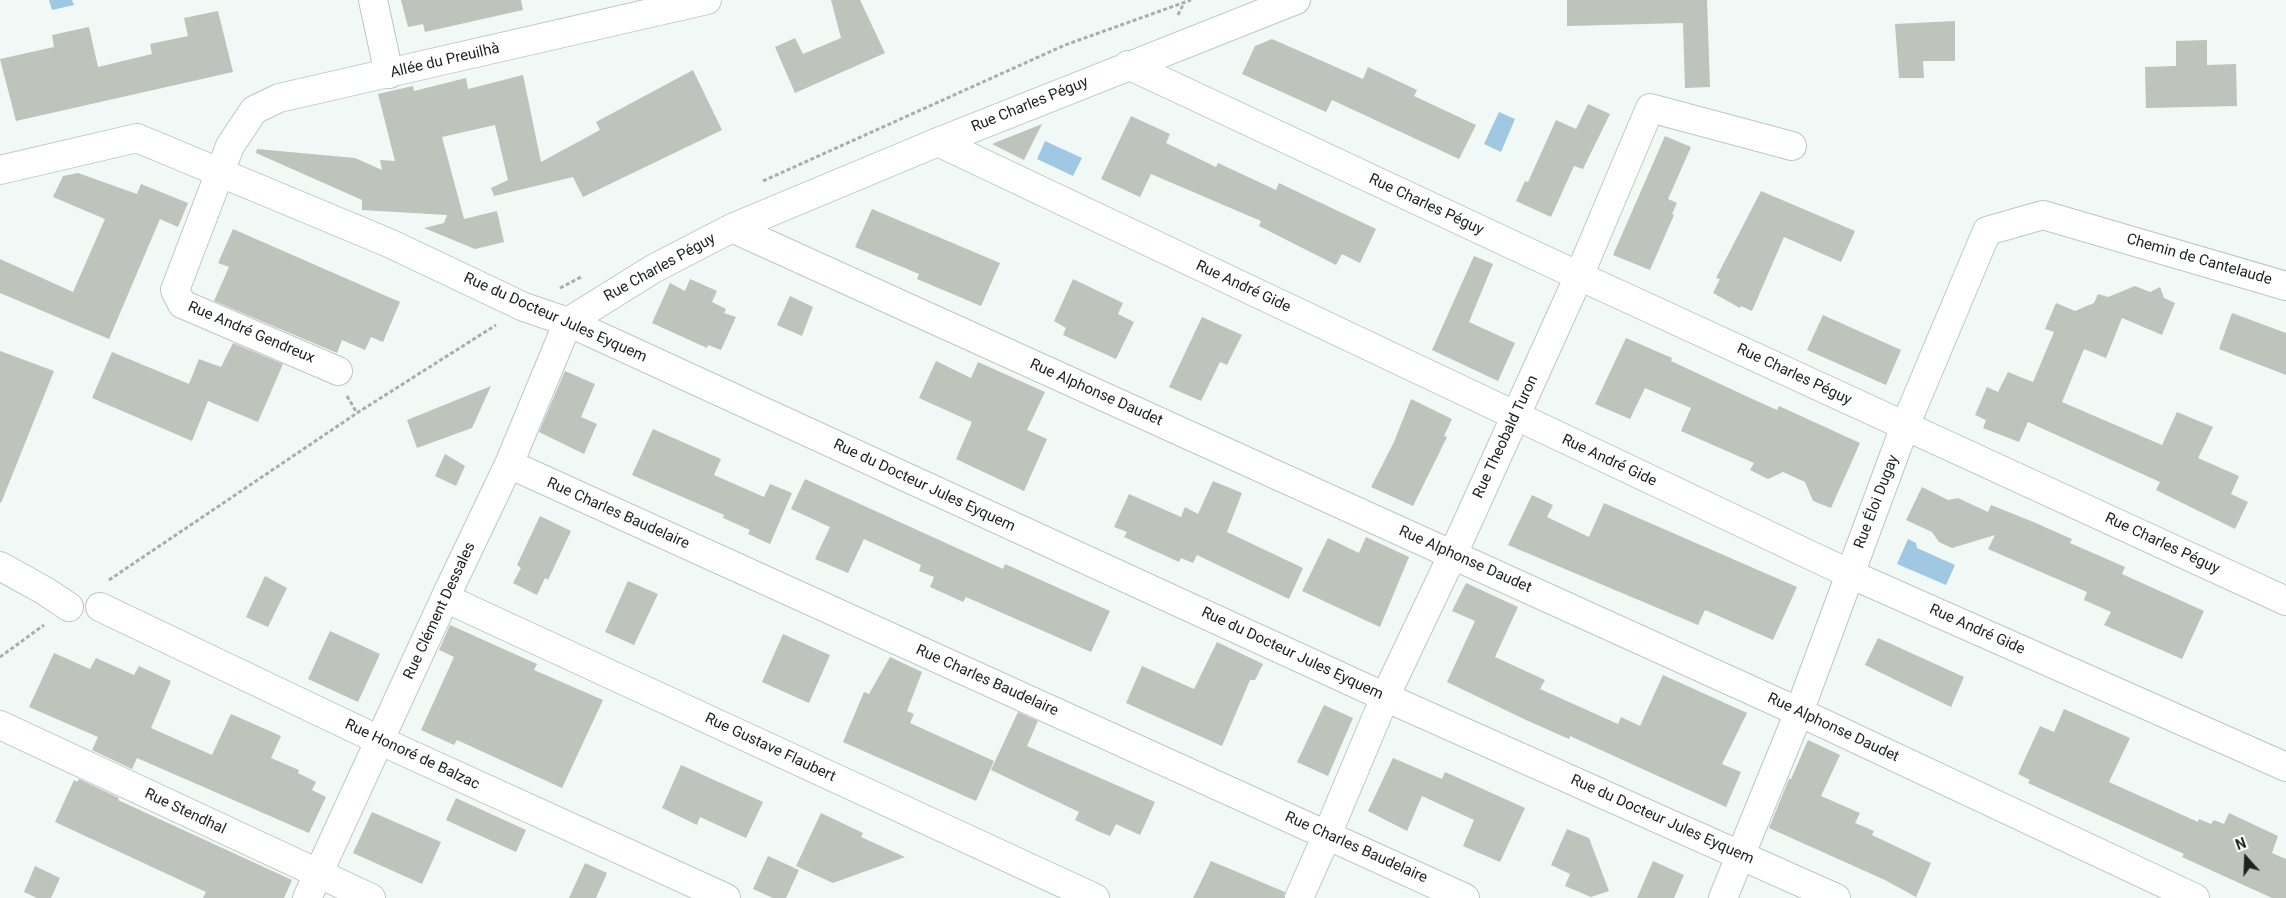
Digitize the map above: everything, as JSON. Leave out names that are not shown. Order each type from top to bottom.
[{"type":"street","points":[[373,0],[389,74]]},
{"type":"street","name":"Allée du Preuilhà","points":[[220,173],[230,146],[254,110],[279,98],[389,74],[664,5],[707,0]]},
{"type":"street","points":[[1128,65],[1296,0]]},
{"type":"street","name":"Rue Charles Péguy","points":[[568,322],[653,269],[732,228],[1128,65],[1579,276],[2286,601]]},
{"type":"street","name":"Rue Theobald Turon","points":[[1299,898],[1385,697],[1453,554],[1579,276],[1650,108],[1792,146]]},
{"type":"street","name":"Rue du Docteur Jules Eyquem","points":[[0,170],[137,138],[389,243],[524,307],[568,322],[1385,697],[1836,898]]},
{"type":"street","name":"Rue André Gide","points":[[938,142],[1850,574],[2286,767]]},
{"type":"street","name":"Rue André Gendreux","points":[[220,173],[175,290],[182,304],[338,371]]},
{"type":"street","name":"Rue Éloi Dugay","points":[[1723,898],[1799,712],[1906,426],[1987,231],[2043,215],[2113,235]]},
{"type":"street","name":"Rue Alphonse Daudet","points":[[732,228],[1799,712],[2195,898]]},
{"type":"street","name":"Chemin de Cantelaude","points":[[2113,235],[2286,286]]},
{"type":"street","name":"Rue Clément Dessales","points":[[312,886],[381,741],[445,598],[510,464],[568,322]]},
{"type":"street","name":"Rue Charles Baudelaire","points":[[510,464],[1465,898]]},
{"type":"street","points":[[0,566],[45,590],[69,607]]},
{"type":"street","name":"Rue Gustave Flaubert","points":[[445,598],[1095,898]]},
{"type":"street","name":"Rue Honoré de Balzac","points":[[100,607],[381,741],[726,898]]},
{"type":"street","name":"Rue Stendhal","points":[[0,725],[312,886],[371,898]]},
{"type":"water","points":[[49,0],[72,0],[74,5],[52,10]]},
{"type":"water","points":[[1499,112],[1515,119],[1501,152],[1484,144]]},
{"type":"water","points":[[1045,141],[1082,158],[1073,176],[1037,159]]},
{"type":"water","points":[[1908,539],[1916,543],[1917,548],[1955,565],[1946,585],[1897,564]]},
{"type":"building","points":[[401,0],[521,0],[523,10],[425,32],[423,24],[408,27]]},
{"type":"building","points":[[831,0],[860,0],[885,53],[795,93],[775,47],[795,38],[803,54],[841,38]]},
{"type":"building","points":[[1567,0],[1707,0],[1710,87],[1685,88],[1683,23],[1567,26]]},
{"type":"building","points":[[218,11],[233,72],[16,121],[0,59],[54,47],[52,35],[89,27],[98,67],[152,54],[150,44],[188,36],[184,18]]},
{"type":"building","points":[[1955,21],[1955,61],[1923,61],[1924,78],[1899,78],[1895,24]]},
{"type":"building","points":[[1272,39],[1363,79],[1368,67],[1417,90],[1414,96],[1476,125],[1459,159],[1332,100],[1326,112],[1242,74],[1255,46]]},
{"type":"building","points":[[2207,40],[2207,65],[2236,64],[2237,106],[2146,108],[2145,67],[2176,66],[2176,41]]},
{"type":"building","points":[[693,70],[722,130],[583,197],[573,177],[494,196],[491,188],[508,180],[495,125],[442,137],[464,219],[497,211],[504,242],[475,249],[424,228],[444,223],[447,215],[362,210],[362,200],[256,153],[257,149],[355,158],[382,170],[380,160],[395,161],[378,94],[413,86],[414,91],[466,78],[468,89],[523,75],[541,162],[600,130],[596,122]]},
{"type":"building","points":[[1588,104],[1610,114],[1583,169],[1574,166],[1551,217],[1516,201],[1525,181],[1528,182],[1556,120],[1576,129]]},
{"type":"building","points":[[1131,116],[1170,134],[1166,143],[1216,167],[1218,163],[1276,190],[1279,183],[1376,229],[1360,263],[1342,254],[1336,265],[1259,226],[1261,221],[1151,174],[1140,197],[1101,179]]},
{"type":"building","points":[[1042,124],[1024,160],[992,144]]},
{"type":"building","points":[[1665,136],[1691,147],[1668,199],[1677,203],[1672,214],[1674,215],[1650,270],[1613,255]]},
{"type":"building","points":[[78,173],[137,194],[141,184],[188,203],[178,227],[160,219],[109,339],[0,293],[0,259],[73,292],[105,219],[53,197],[63,176]]},
{"type":"building","points":[[1761,191],[1855,231],[1841,262],[1784,237],[1752,311],[1741,306],[1740,308],[1713,293],[1720,279],[1716,278]]},
{"type":"building","points":[[872,209],[1000,263],[981,306],[917,279],[919,274],[855,247]]},
{"type":"building","points":[[233,229],[400,302],[383,342],[371,337],[365,350],[342,340],[337,353],[214,301],[229,267],[218,263]]},
{"type":"building","points":[[1474,256],[1493,264],[1469,322],[1515,343],[1498,381],[1432,350]]},
{"type":"building","points":[[690,279],[717,291],[712,302],[726,309],[724,313],[736,317],[721,350],[708,345],[707,348],[652,323],[670,283],[685,291]]},
{"type":"building","points":[[1073,279],[1123,303],[1118,314],[1134,322],[1116,359],[1063,335],[1066,328],[1054,321]]},
{"type":"building","points":[[2135,286],[2150,292],[2160,287],[2164,298],[2175,303],[2162,335],[2122,318],[2106,358],[2084,349],[2062,402],[2162,445],[2177,412],[2213,427],[2198,458],[2239,476],[2231,494],[2248,502],[2235,529],[2156,490],[2160,482],[2028,422],[2019,442],[1983,428],[1986,420],[1975,415],[1987,387],[1998,392],[2008,372],[2033,382],[2054,332],[2045,329],[2056,303],[2075,311],[2094,303],[2098,294],[2108,297]]},
{"type":"building","points":[[790,296],[813,307],[802,336],[777,325]]},
{"type":"building","points":[[2232,313],[2286,333],[2286,375],[2219,349]]},
{"type":"building","points":[[1823,315],[1901,350],[1886,385],[1807,350]]},
{"type":"building","points":[[1202,317],[1242,335],[1227,365],[1220,362],[1201,401],[1169,387]]},
{"type":"building","points":[[1626,338],[1672,358],[1671,361],[1748,397],[1777,410],[1779,406],[1860,443],[1831,508],[1813,501],[1805,482],[1783,472],[1768,479],[1750,470],[1754,463],[1681,431],[1691,408],[1645,388],[1630,419],[1595,404]]},
{"type":"building","points":[[233,343],[283,364],[258,422],[208,401],[192,441],[92,398],[112,352],[189,384],[199,359],[221,367]]},
{"type":"building","points":[[0,351],[54,371],[1,503],[0,502]]},
{"type":"building","points":[[936,361],[971,378],[978,362],[1045,392],[1027,430],[1047,439],[1024,491],[956,459],[972,422],[919,398]]},
{"type":"building","points":[[565,371],[595,384],[581,417],[597,424],[584,454],[539,432]]},
{"type":"building","points":[[491,386],[472,428],[417,448],[407,420]]},
{"type":"building","points":[[1411,399],[1452,419],[1444,436],[1447,437],[1413,506],[1371,487],[1394,442]]},
{"type":"building","points":[[653,429],[721,459],[714,475],[764,497],[770,484],[792,493],[770,544],[748,534],[750,530],[723,518],[724,515],[632,475]]},
{"type":"building","points":[[445,454],[465,466],[456,486],[435,476]]},
{"type":"building","points":[[805,479],[1003,569],[1005,564],[1110,611],[1091,652],[966,597],[963,602],[930,587],[934,577],[919,571],[921,565],[864,539],[848,573],[815,559],[830,527],[791,509]]},
{"type":"building","points":[[1213,481],[1242,493],[1227,532],[1303,568],[1289,599],[1197,555],[1193,563],[1181,558],[1179,562],[1124,537],[1127,532],[1114,527],[1129,494],[1181,517],[1185,507],[1198,514]]},
{"type":"building","points":[[1922,487],[1948,500],[1958,498],[1988,512],[1991,505],[2072,539],[2070,543],[2125,567],[2122,574],[2204,611],[2182,659],[2104,625],[2111,612],[2084,600],[2087,592],[1988,549],[1995,535],[1952,548],[1939,542],[1932,532],[1906,520]]},
{"type":"building","points":[[1532,495],[1553,505],[1547,517],[1589,537],[1604,503],[1797,587],[1773,640],[1705,610],[1698,625],[1508,545]]},
{"type":"building","points":[[540,516],[571,531],[548,580],[545,578],[537,595],[513,583],[521,568],[517,565]]},
{"type":"building","points":[[1366,537],[1409,557],[1380,627],[1302,591],[1328,538],[1359,553]]},
{"type":"building","points":[[265,576],[287,588],[268,627],[246,617]]},
{"type":"building","points":[[628,581],[658,594],[634,645],[605,632]]},
{"type":"building","points":[[1466,583],[1518,607],[1495,657],[1545,680],[1540,689],[1618,724],[1621,717],[1640,726],[1663,675],[1747,713],[1722,764],[1741,772],[1726,807],[1570,736],[1569,739],[1526,720],[1447,682],[1475,621],[1452,611]]},
{"type":"building","points":[[450,625],[537,664],[534,670],[603,700],[562,788],[457,740],[454,745],[421,730],[454,657],[439,650]]},
{"type":"building","points":[[330,631],[380,654],[358,702],[308,679]]},
{"type":"building","points":[[783,634],[830,655],[809,703],[762,682]]},
{"type":"building","points":[[1878,638],[1964,677],[1951,707],[1865,665]]},
{"type":"building","points":[[1217,642],[1263,664],[1255,680],[1250,680],[1222,746],[1126,703],[1142,666],[1194,689]]},
{"type":"building","points":[[54,653],[90,669],[96,658],[134,675],[139,666],[171,681],[151,728],[212,755],[231,714],[281,736],[271,758],[299,770],[298,773],[316,782],[312,790],[326,797],[309,833],[137,758],[132,769],[92,750],[98,737],[29,707]]},
{"type":"building","points":[[890,657],[922,672],[907,711],[914,714],[910,723],[994,761],[976,801],[843,742],[864,692],[869,694]]},
{"type":"building","points":[[1324,705],[1353,718],[1328,776],[1297,762]]},
{"type":"building","points":[[2064,709],[2130,738],[2109,782],[2198,822],[2199,819],[2211,824],[2214,820],[2224,824],[2229,813],[2278,836],[2272,853],[2286,859],[2286,898],[2272,898],[2182,857],[2184,854],[2028,783],[2030,780],[2018,774],[2040,726],[2054,732]]},
{"type":"building","points":[[1018,712],[1038,721],[1027,746],[1155,802],[1140,835],[1116,824],[1110,836],[1100,832],[1075,820],[1079,812],[991,770]]},
{"type":"building","points":[[1808,740],[1840,755],[1821,796],[1860,813],[1855,823],[1874,831],[1872,835],[1931,863],[1916,897],[1885,880],[1769,828],[1789,779],[1791,779]]},
{"type":"building","points":[[1393,758],[1442,779],[1445,772],[1525,808],[1500,862],[1463,846],[1474,820],[1422,796],[1407,831],[1368,811]]},
{"type":"building","points":[[681,765],[763,802],[746,838],[700,817],[697,825],[662,808]]},
{"type":"building","points":[[79,779],[119,798],[118,800],[292,880],[284,898],[203,898],[206,892],[55,822],[74,780],[77,782]]},
{"type":"building","points":[[456,798],[526,830],[516,852],[446,820]]},
{"type":"building","points":[[372,812],[441,842],[422,884],[353,853]]},
{"type":"building","points":[[821,813],[863,833],[861,837],[905,857],[833,883],[796,866]]},
{"type":"building","points":[[1567,829],[1589,838],[1609,891],[1591,897],[1565,886],[1570,874],[1551,865]]},
{"type":"building","points":[[768,856],[799,870],[786,898],[773,898],[753,889]]},
{"type":"building","points":[[1211,861],[1285,892],[1284,898],[1193,898]]},
{"type":"building","points":[[1653,861],[1684,875],[1674,898],[1637,898]]},
{"type":"building","points":[[585,863],[607,873],[596,898],[569,898]]},
{"type":"building","points":[[35,866],[60,878],[51,898],[37,898],[24,892]]}]
